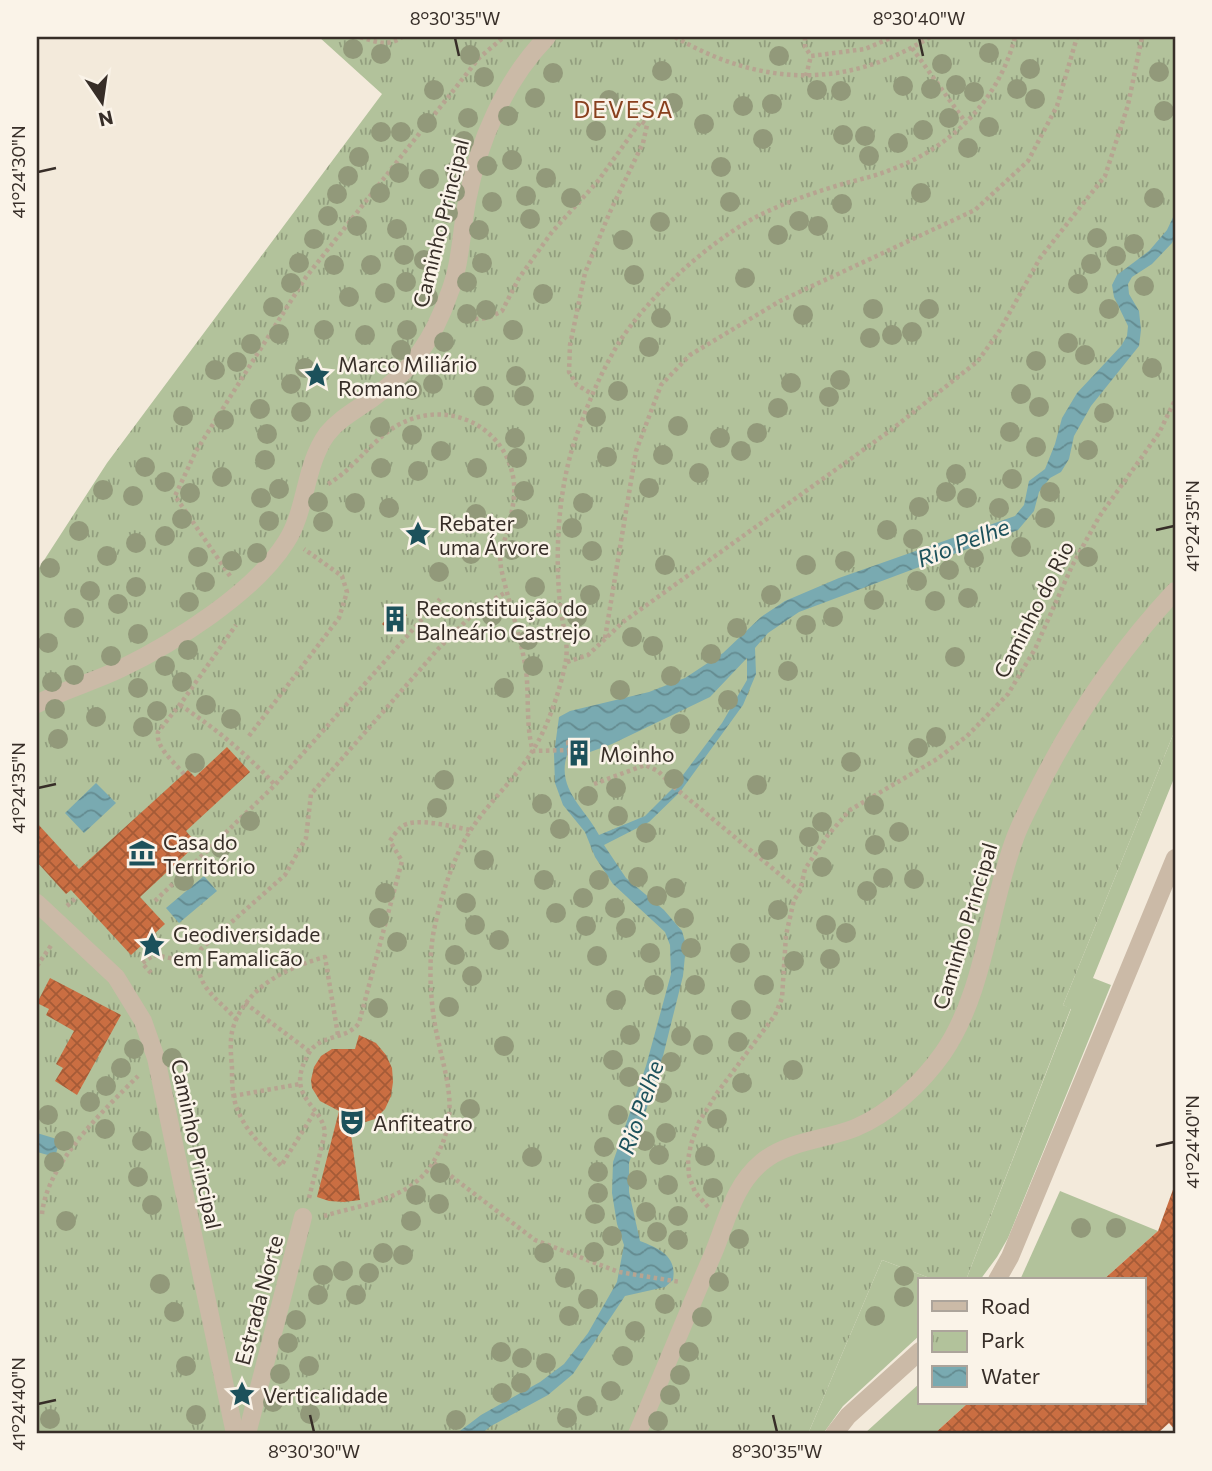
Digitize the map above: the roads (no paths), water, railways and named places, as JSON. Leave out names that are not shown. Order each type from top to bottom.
[{"type":"lane","name":"Caminho Principal","points":[[37,704],[120,669],[167,644],[243,589],[277,557],[289,538],[315,456],[327,435],[342,417],[396,381],[418,358],[440,320],[460,255],[466,204],[474,169],[491,123],[511,84],[547,37]]},
{"type":"lane","name":"Caminho Principal","points":[[637,1434],[744,1179],[773,1153],[855,1128],[878,1116],[919,1081],[942,1054],[969,1000],[1015,837],[1049,767],[1097,688],[1138,631],[1175,592]]},
{"type":"lane","points":[[997,1278],[1015,1246],[1175,858]]},
{"type":"lane","name":"Caminho Principal","points":[[37,903],[116,976],[143,1021],[156,1058],[235,1434]]},
{"type":"lane","name":"Estrada Norte","points":[[247,1434],[303,1217]]},
{"type":"lane","points":[[834,1434],[848,1416],[918,1353]]},
{"type":"water","name":"Rio Pelhe","points":[[1175,213],[1175,236],[1172,243],[1152,264],[1132,277],[1128,284],[1129,294],[1139,311],[1139,346],[1091,406],[1074,436],[1069,459],[1061,472],[1050,478],[1039,492],[1034,511],[1018,530],[799,612],[768,633],[755,648],[756,674],[743,705],[680,792],[649,822],[604,845],[626,878],[664,910],[682,931],[686,945],[683,976],[661,1064],[629,1163],[629,1192],[640,1241],[666,1254],[674,1272],[673,1280],[665,1287],[625,1296],[573,1374],[548,1395],[481,1434],[456,1434],[481,1415],[540,1382],[564,1364],[588,1333],[617,1282],[624,1245],[612,1193],[613,1162],[646,1066],[671,974],[670,945],[665,932],[613,884],[595,857],[585,832],[563,805],[555,783],[554,754],[559,717],[570,711],[649,692],[685,678],[723,653],[761,617],[785,601],[839,578],[1015,516],[1024,505],[1029,481],[1045,469],[1062,418],[1077,393],[1127,336],[1128,326],[1114,297],[1112,285],[1117,275],[1149,251],[1167,230]],"holes":[[[747,658],[747,680],[722,723],[674,787],[645,816],[599,835],[569,788],[565,767],[567,755],[590,752],[612,744],[710,697]]]},
{"type":"water","points":[[96,783],[116,803],[84,833],[65,813]]},
{"type":"water","points":[[204,876],[217,891],[179,923],[166,908]]},
{"type":"water","points":[[37,1133],[60,1140],[55,1157],[37,1152]]},
{"type":"place","name":"Marco Miliário Romano","points":[[317,375]]},
{"type":"place","name":"Rebater uma Árvore","points":[[418,534]]},
{"type":"place","name":"Reconstituição do Balneário Castrejo","points":[[395,619]]},
{"type":"place","name":"Moinho","points":[[579,753]]},
{"type":"place","name":"Casa do Território","points":[[142,853]]},
{"type":"place","name":"Geodiversidade em Famalicão","points":[[152,945]]},
{"type":"place","name":"Anfiteatro","points":[[352,1122]]},
{"type":"place","name":"Verticalidade","points":[[242,1394]]},
{"type":"district","name":"DEVESA","points":[[624,109]]}]
